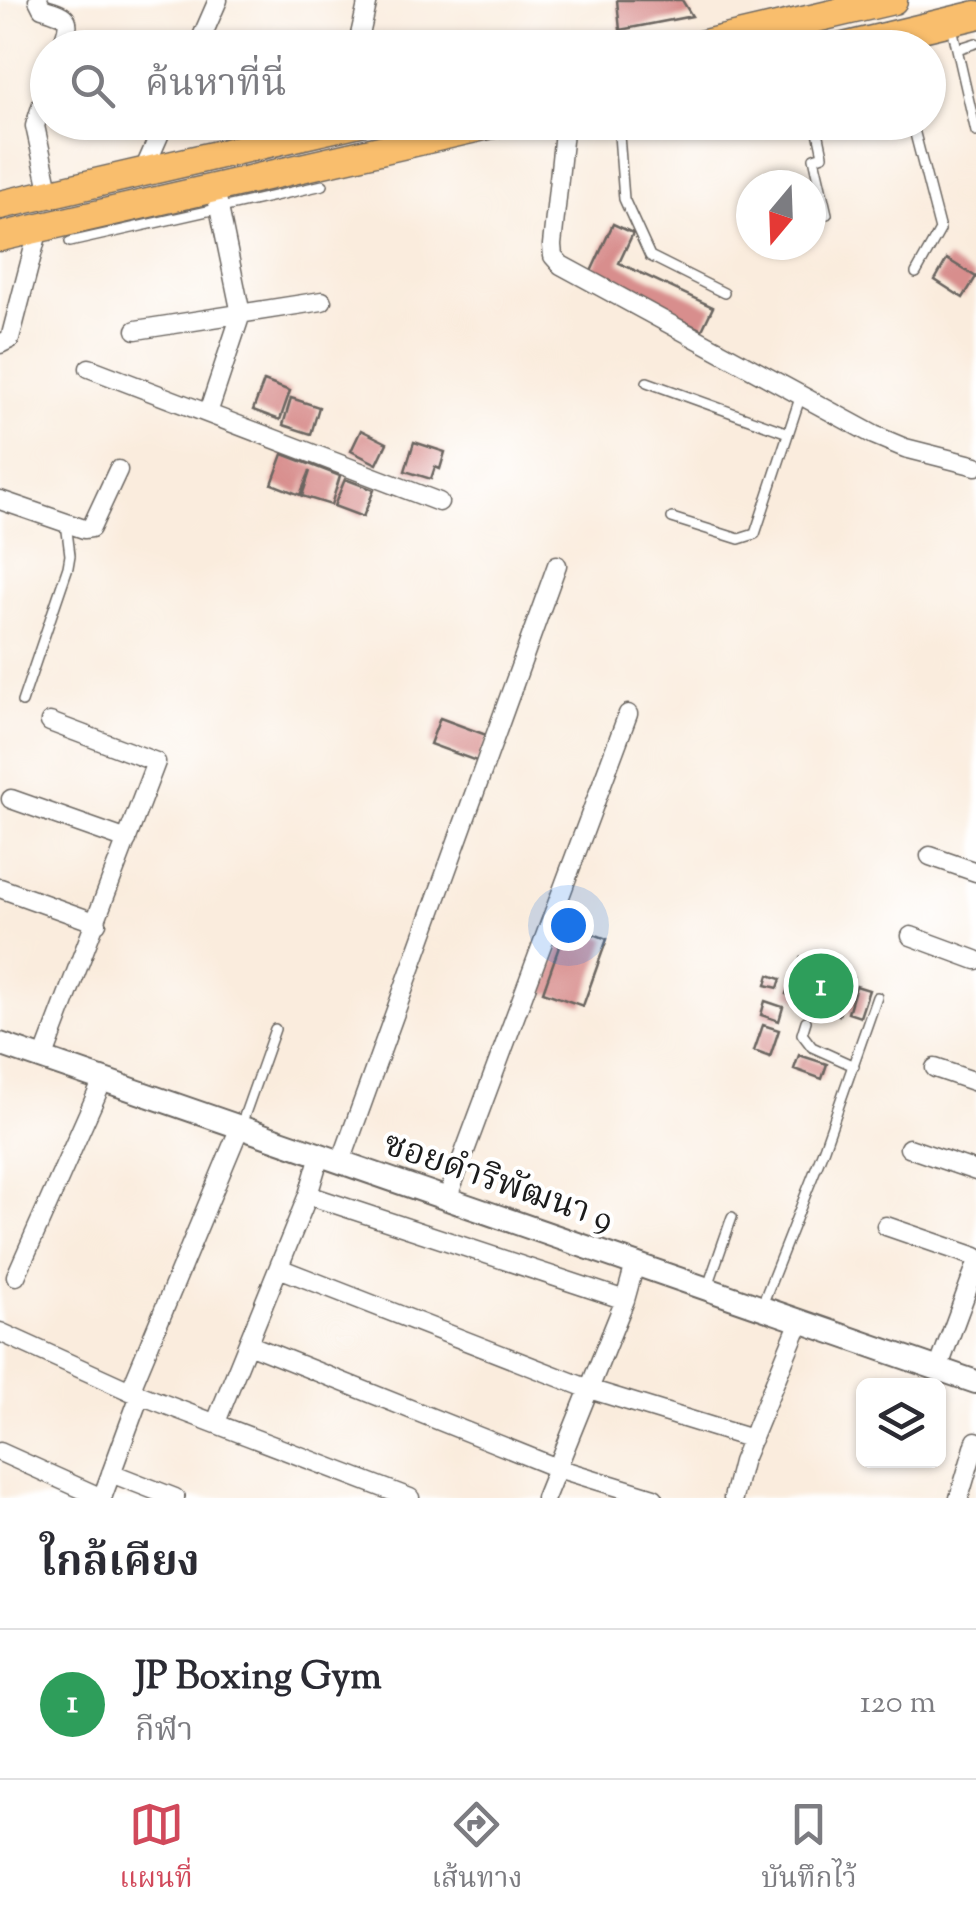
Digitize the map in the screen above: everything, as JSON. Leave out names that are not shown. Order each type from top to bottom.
[{"type":"main road","points":[[747,30],[821,8],[893,0]]},
{"type":"main road","points":[[0,205],[278,140]]},
{"type":"main road","points":[[0,237],[38,228],[88,227],[434,140]]},
{"type":"street","points":[[38,0],[42,8],[68,20],[66,30]]},
{"type":"street","points":[[205,30],[218,0]]},
{"type":"street","points":[[361,30],[368,0]]},
{"type":"street","points":[[38,140],[50,194]]},
{"type":"street","points":[[143,172],[157,140]]},
{"type":"street","points":[[568,140],[552,245],[561,265],[905,448],[976,466]]},
{"type":"street","points":[[208,413],[241,314],[218,197]]},
{"type":"street","points":[[0,344],[10,339],[38,228]]},
{"type":"street","points":[[136,330],[322,300]]},
{"type":"street","points":[[89,368],[440,502]]},
{"type":"street","points":[[0,500],[92,528],[118,470]]},
{"type":"street","points":[[216,1422],[308,1194],[330,1159],[557,565]]},
{"type":"street","points":[[447,1199],[628,714]]},
{"type":"street","points":[[42,1059],[156,762],[50,722]]},
{"type":"street","points":[[11,798],[127,840]]},
{"type":"street","points":[[930,856],[976,872]]},
{"type":"street","points":[[0,888],[96,923]]},
{"type":"street","points":[[912,936],[976,960]]},
{"type":"street","name":"ซอยดำริพัฒนา 9","points":[[0,1044],[976,1382]]},
{"type":"street","points":[[936,1068],[976,1082]]},
{"type":"street","points":[[16,1276],[102,1080]]},
{"type":"street","points":[[0,1452],[102,1498],[135,1393],[240,1127]]},
{"type":"street","points":[[910,1148],[976,1170]]},
{"type":"street","points":[[308,1194],[625,1300]]},
{"type":"street","points":[[886,1226],[976,1258]]},
{"type":"street","points":[[545,1498],[636,1264]]},
{"type":"street","points":[[938,1370],[976,1266]]},
{"type":"street","points":[[279,1268],[589,1388],[752,1440]]},
{"type":"street","points":[[733,1498],[800,1322]]},
{"type":"street","points":[[0,1332],[135,1393],[410,1498]]},
{"type":"street","points":[[248,1344],[557,1468],[654,1498]]},
{"type":"street","points":[[959,1498],[976,1442]]},
{"type":"street","points":[[111,1473],[174,1498]]},
{"type":"lane","points":[[957,49],[970,31]]},
{"type":"lane","points":[[970,31],[957,49],[976,132]]},
{"type":"lane","points":[[619,140],[624,199],[650,256],[724,293]]},
{"type":"lane","points":[[820,140],[824,155],[814,158],[827,214]]},
{"type":"lane","points":[[916,273],[940,230],[917,140]]},
{"type":"lane","points":[[218,197],[323,186]]},
{"type":"lane","points":[[70,242],[88,227]]},
{"type":"lane","points":[[647,382],[788,433]]},
{"type":"lane","points":[[672,518],[739,540],[755,534],[801,394]]},
{"type":"lane","points":[[22,702],[68,567],[66,523]]},
{"type":"lane","points":[[761,1308],[877,997]]},
{"type":"lane","points":[[806,1020],[802,1034],[812,1047],[854,1066]]},
{"type":"lane","points":[[240,1127],[275,1029]]},
{"type":"lane","points":[[707,1289],[732,1216]]},
{"type":"building","points":[[617,0],[682,0],[692,16],[620,30]]},
{"type":"building","points":[[613,224],[633,233],[619,263],[713,307],[702,330],[589,276]]},
{"type":"building","points":[[947,259],[976,277],[963,298],[935,280]]},
{"type":"building","points":[[264,381],[290,391],[280,420],[253,410]]},
{"type":"building","points":[[291,398],[319,407],[311,434],[283,425]]},
{"type":"building","points":[[361,430],[387,443],[377,464],[351,451]]},
{"type":"building","points":[[414,442],[445,452],[440,469],[435,467],[431,479],[405,471]]},
{"type":"building","points":[[283,454],[340,476],[331,505],[302,496],[310,471],[300,495],[272,484]]},
{"type":"building","points":[[345,479],[374,490],[363,517],[334,506]]},
{"type":"building","points":[[440,718],[489,736],[479,762],[430,744]]},
{"type":"building","points":[[567,924],[607,939],[583,1006],[543,992]]},
{"type":"building","points":[[801,957],[853,978],[839,1015],[786,994]]},
{"type":"building","points":[[769,975],[781,979],[778,988],[766,985]]},
{"type":"building","points":[[856,986],[869,990],[860,1017],[848,1013]]},
{"type":"building","points":[[765,1001],[783,1007],[779,1021],[761,1015]]},
{"type":"building","points":[[763,1025],[779,1030],[770,1057],[754,1051]]},
{"type":"building","points":[[799,1055],[827,1064],[822,1079],[794,1069]]},
{"type":"place","name":"JP Boxing Gym","points":[[821,986]]}]
